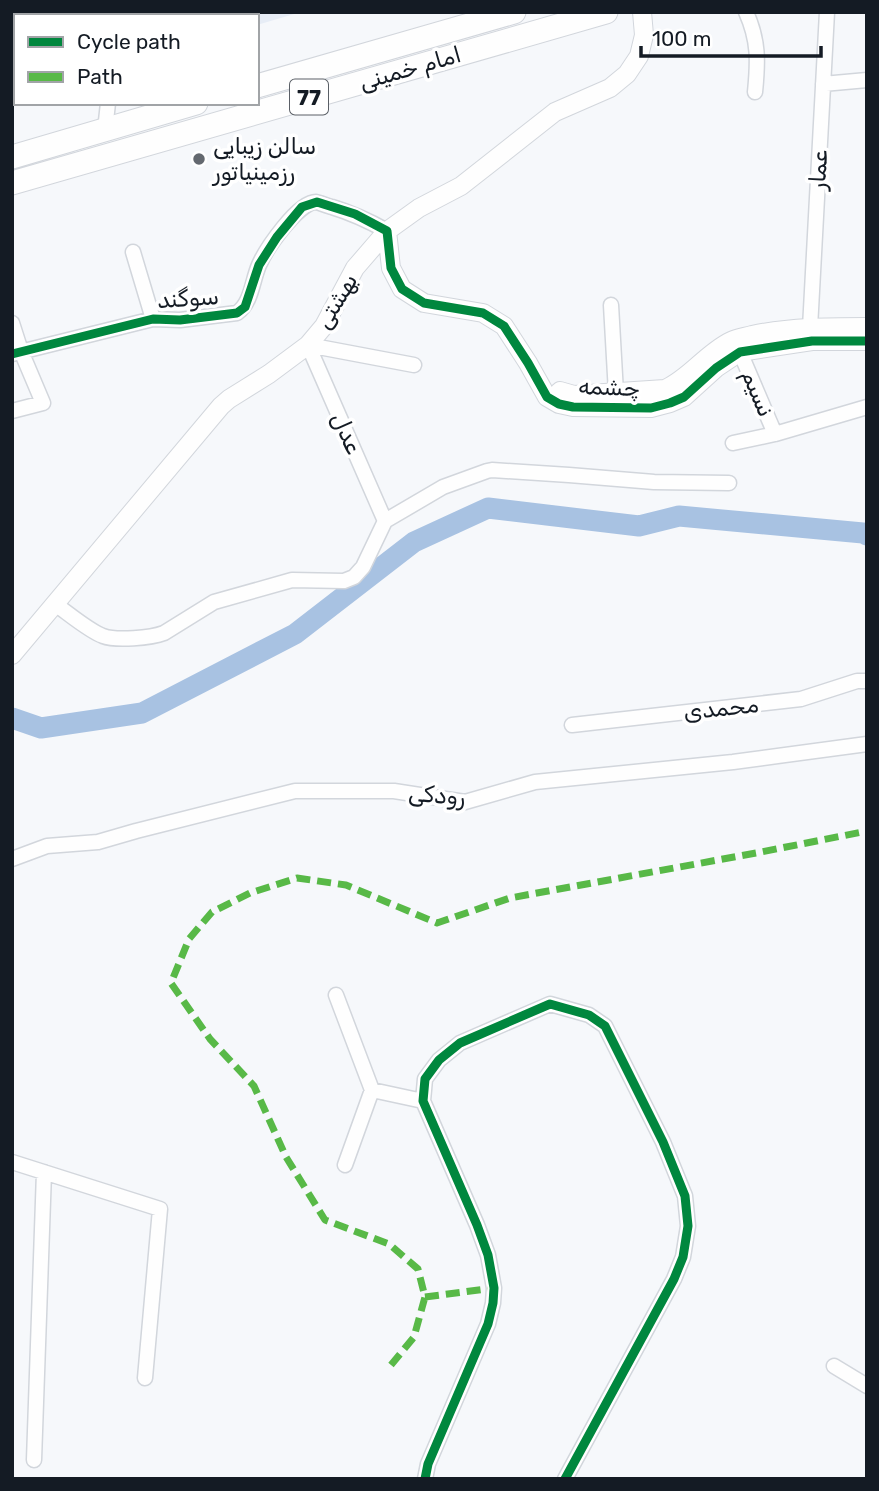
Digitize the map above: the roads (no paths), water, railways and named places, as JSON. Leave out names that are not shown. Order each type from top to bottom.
[{"type":"highway","name":"امام خمینی","points":[[259,85],[421,38],[462,20],[514,12]]},
{"type":"highway","name":"امام خمینی","points":[[12,183],[606,12]]},
{"type":"highway","points":[[421,38],[429,62]]},
{"type":"highway","points":[[12,157],[189,105]]},
{"type":"street","name":"بهشتی","points":[[12,655],[221,406],[308,345],[324,326],[355,268],[387,231],[419,208],[461,186],[555,112],[610,88],[627,75],[639,56],[644,35],[642,12]]},
{"type":"street","points":[[746,12],[754,30],[758,62],[755,92]]},
{"type":"street","name":"عمار","points":[[810,328],[827,12]]},
{"type":"street","points":[[823,84],[867,80]]},
{"type":"street","points":[[105,130],[108,105]]},
{"type":"street","name":"سوگند","points":[[17,353],[153,319],[180,320],[237,313],[245,307],[259,265],[277,237],[302,207],[308,204],[317,202],[355,214],[387,231]]},
{"type":"street","name":"چشمه","points":[[387,231],[391,268],[402,289],[424,303],[483,313],[504,326],[548,397],[559,404],[573,407],[651,408],[684,397],[740,352],[812,341],[867,341]]},
{"type":"street","points":[[133,252],[153,319]]},
{"type":"street","points":[[611,305],[616,393]]},
{"type":"street","points":[[12,323],[17,353],[43,403],[12,411]]},
{"type":"street","name":"چشمه","points":[[528,363],[556,388],[574,395],[665,390],[676,384],[713,351],[733,339],[810,328],[867,327]]},
{"type":"street","points":[[308,345],[414,365]]},
{"type":"street","name":"عدل","points":[[308,345],[385,521]]},
{"type":"street","name":"نسیم","points":[[740,352],[775,434]]},
{"type":"street","points":[[733,443],[775,434],[867,407]]},
{"type":"street","points":[[55,604],[105,637],[135,638],[164,633],[214,602],[292,580],[344,581],[354,577],[363,567],[385,521],[443,487],[492,470],[654,482],[729,483]]},
{"type":"street","name":"محمدی","points":[[572,725],[802,699],[857,681],[867,681]]},
{"type":"street","name":"رودکی","points":[[12,859],[47,846],[98,842],[295,791],[394,791],[465,802],[535,782],[733,762],[867,744]]},
{"type":"street","points":[[336,995],[372,1090],[345,1165]]},
{"type":"street","points":[[425,1479],[428,1464],[488,1324],[494,1288],[488,1255],[477,1225],[423,1101],[425,1079],[439,1060],[460,1043],[550,1004],[589,1015],[606,1026],[663,1142],[685,1196],[688,1226],[683,1257],[674,1279],[565,1479]]},
{"type":"street","points":[[372,1090],[423,1101]]},
{"type":"street","points":[[12,1161],[160,1209],[145,1378]]},
{"type":"street","points":[[34,1460],[44,1171]]},
{"type":"street","points":[[834,1366],[867,1386]]},
{"type":"waterway","points":[[12,718],[41,728],[142,713],[295,634],[414,542],[488,508],[639,526],[679,516],[867,535]]},
{"type":"place","name":"سالن زیبایی رزمینیاتور","points":[[199,159]]}]
